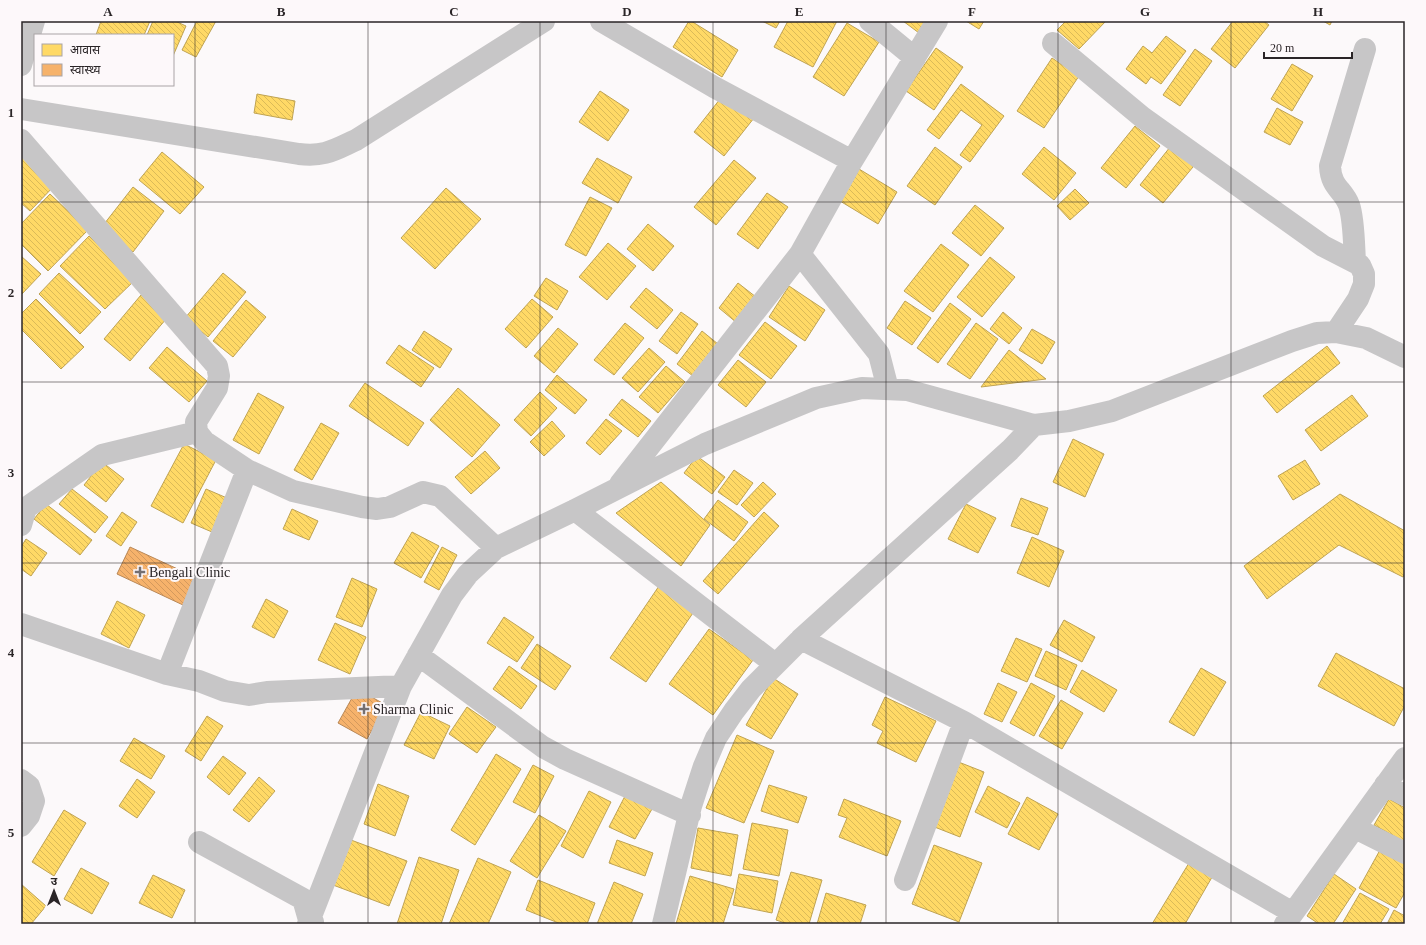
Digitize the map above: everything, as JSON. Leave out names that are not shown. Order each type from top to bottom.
[{"type":"street","points":[[21,65],[34,21]]},
{"type":"street","points":[[21,109],[299,154],[313,156],[327,154],[356,140],[544,21]]},
{"type":"street","points":[[602,21],[714,87],[852,161]]},
{"type":"street","points":[[870,21],[915,58]]},
{"type":"street","points":[[616,489],[800,254],[852,161],[937,21]]},
{"type":"street","points":[[1053,42],[1142,117],[1323,246],[1360,265],[1364,274],[1364,284],[1358,299],[1336,332]]},
{"type":"street","points":[[1355,262],[1348,204],[1330,176],[1330,166],[1365,49]]},
{"type":"street","points":[[21,140],[217,366],[219,376],[217,388],[196,422],[197,432],[204,442],[247,470],[293,490],[362,507],[377,509],[390,507],[423,492],[440,496],[496,548]]},
{"type":"street","points":[[800,254],[879,354],[888,389]]},
{"type":"street","points":[[311,923],[401,686],[452,595],[468,574],[496,548],[705,444],[816,398],[862,388],[907,390],[1034,425],[1069,421],[1112,412],[1292,341],[1317,333],[1336,332],[1366,338],[1405,357]]},
{"type":"street","points":[[663,924],[690,815],[704,766],[716,738],[734,711],[751,689],[801,639],[1010,450],[1034,425]]},
{"type":"street","points":[[21,525],[26,508],[102,455],[197,432]]},
{"type":"street","points":[[168,674],[247,470]]},
{"type":"street","points":[[575,510],[776,664]]},
{"type":"street","points":[[21,624],[168,674],[199,681],[225,691],[249,694],[401,686]]},
{"type":"street","points":[[801,639],[964,722],[1289,919],[1405,758]]},
{"type":"street","points":[[418,656],[543,747],[565,759],[690,815]]},
{"type":"street","points":[[905,880],[964,722]]},
{"type":"street","points":[[21,780],[29,786],[34,801],[30,816],[21,826]]},
{"type":"street","points":[[1385,785],[1405,795]]},
{"type":"street","points":[[1355,828],[1405,853]]},
{"type":"street","points":[[199,842],[303,898],[311,923]]},
{"type":"building: आवास","points":[[101,21],[150,21],[144,34],[96,34]]},
{"type":"building: आवास","points":[[153,21],[175,21],[186,26],[174,54],[174,34],[147,34]]},
{"type":"building: आवास","points":[[197,21],[216,21],[196,57],[182,50]]},
{"type":"building: आवास","points":[[689,21],[738,50],[722,77],[673,47]]},
{"type":"building: आवास","points":[[762,21],[780,21],[776,28]]},
{"type":"building: आवास","points":[[788,21],[837,21],[813,67],[774,47]]},
{"type":"building: आवास","points":[[903,21],[928,21],[919,33]]},
{"type":"building: आवास","points":[[966,21],[984,21],[979,29]]},
{"type":"building: आवास","points":[[1066,21],[1106,21],[1079,49],[1057,30]]},
{"type":"building: आवास","points":[[1233,21],[1264,21],[1269,25],[1235,68],[1211,49]]},
{"type":"building: आवास","points":[[1323,21],[1332,21],[1330,25]]},
{"type":"building: आवास","points":[[847,23],[879,42],[844,96],[813,77]]},
{"type":"building: आवास","points":[[1166,36],[1186,51],[1161,84],[1151,77],[1146,84],[1126,69],[1143,46],[1152,53]]},
{"type":"building: आवास","points":[[936,48],[963,67],[934,110],[906,91]]},
{"type":"building: आवास","points":[[1195,49],[1212,61],[1180,106],[1163,95]]},
{"type":"building: आवास","points":[[1052,58],[1079,76],[1044,128],[1017,111]]},
{"type":"building: आवास","points":[[1292,64],[1313,76],[1292,111],[1271,99]]},
{"type":"building: आवास","points":[[961,84],[1004,116],[970,162],[960,155],[982,125],[961,110],[939,139],[927,130]]},
{"type":"building: आवास","points":[[600,91],[629,110],[608,141],[579,122]]},
{"type":"building: आवास","points":[[257,94],[295,101],[292,120],[254,113]]},
{"type":"building: आवास","points":[[724,94],[754,118],[724,156],[694,132]]},
{"type":"building: आवास","points":[[1277,108],[1303,122],[1290,145],[1264,132]]},
{"type":"building: आवास","points":[[1135,126],[1160,146],[1126,188],[1101,168]]},
{"type":"building: आवास","points":[[1174,142],[1198,161],[1163,203],[1140,185]]},
{"type":"building: आवास","points":[[935,147],[962,167],[935,205],[907,186]]},
{"type":"building: आवास","points":[[1044,147],[1076,173],[1054,200],[1022,174]]},
{"type":"building: आवास","points":[[21,150],[57,183],[30,211],[21,203]]},
{"type":"building: आवास","points":[[162,152],[204,187],[180,214],[139,180]]},
{"type":"building: आवास","points":[[597,158],[632,177],[618,203],[582,183]]},
{"type":"building: आवास","points":[[734,160],[756,178],[716,225],[694,207]]},
{"type":"building: आवास","points":[[859,169],[897,192],[878,224],[840,201]]},
{"type":"building: आवास","points":[[133,187],[164,211],[133,252],[101,228]]},
{"type":"building: आवास","points":[[446,188],[481,219],[435,269],[401,238]]},
{"type":"building: आवास","points":[[1075,189],[1089,203],[1070,220],[1057,206]]},
{"type":"building: आवास","points":[[767,193],[788,207],[758,249],[737,234]]},
{"type":"building: आवास","points":[[50,194],[88,230],[48,271],[21,244],[21,224]]},
{"type":"building: आवास","points":[[590,197],[612,208],[586,256],[565,245]]},
{"type":"building: आवास","points":[[975,205],[1004,228],[981,256],[952,233]]},
{"type":"building: आवास","points":[[648,224],[674,246],[653,271],[627,249]]},
{"type":"building: आवास","points":[[89,236],[135,280],[105,309],[60,266]]},
{"type":"building: आवास","points":[[608,243],[636,266],[607,300],[579,277]]},
{"type":"building: आवास","points":[[941,244],[969,265],[933,312],[904,291]]},
{"type":"building: आवास","points":[[21,256],[41,274],[21,295]]},
{"type":"building: आवास","points":[[990,257],[1015,277],[982,317],[957,297]]},
{"type":"building: आवास","points":[[59,273],[101,312],[80,334],[39,294]]},
{"type":"building: आवास","points":[[223,273],[246,292],[208,337],[185,318]]},
{"type":"building: आवास","points":[[546,278],[568,291],[557,310],[534,296]]},
{"type":"building: आवास","points":[[738,283],[756,297],[737,323],[719,308]]},
{"type":"building: आवास","points":[[789,286],[825,310],[805,341],[769,317]]},
{"type":"building: आवास","points":[[646,288],[673,310],[657,329],[630,307]]},
{"type":"building: आवास","points":[[141,295],[167,318],[130,361],[104,339]]},
{"type":"building: आवास","points":[[36,299],[84,347],[61,369],[21,329],[21,314]]},
{"type":"building: आवास","points":[[532,299],[553,317],[526,348],[505,329]]},
{"type":"building: आवास","points":[[246,300],[266,317],[233,357],[213,341]]},
{"type":"building: आवास","points":[[905,301],[931,318],[912,345],[887,328]]},
{"type":"building: आवास","points":[[950,303],[971,319],[938,363],[917,348]]},
{"type":"building: आवास","points":[[681,312],[698,324],[677,354],[659,341]]},
{"type":"building: आवास","points":[[1003,312],[1022,328],[1009,344],[990,329]]},
{"type":"building: आवास","points":[[765,322],[797,346],[771,379],[739,355]]},
{"type":"building: आवास","points":[[625,323],[644,338],[614,375],[594,360]]},
{"type":"building: आवास","points":[[976,323],[998,339],[970,379],[947,364]]},
{"type":"building: आवास","points":[[558,328],[578,344],[554,373],[534,356]]},
{"type":"building: आवास","points":[[1032,329],[1055,342],[1042,364],[1019,350]]},
{"type":"building: आवास","points":[[424,331],[452,349],[440,368],[412,350]]},
{"type":"building: आवास","points":[[702,331],[718,344],[693,376],[677,364]]},
{"type":"building: आवास","points":[[399,345],[434,368],[421,387],[386,363]]},
{"type":"building: आवास","points":[[1327,346],[1340,363],[1277,413],[1263,396]]},
{"type":"building: आवास","points":[[167,347],[207,381],[189,402],[149,368]]},
{"type":"building: आवास","points":[[649,348],[665,362],[638,392],[622,378]]},
{"type":"building: आवास","points":[[1009,350],[1046,379],[981,387]]},
{"type":"building: आवास","points":[[738,360],[766,382],[746,407],[718,385]]},
{"type":"building: आवास","points":[[666,366],[685,382],[658,413],[639,397]]},
{"type":"building: आवास","points":[[557,375],[587,400],[575,414],[545,390]]},
{"type":"building: आवास","points":[[365,383],[424,423],[408,446],[349,406]]},
{"type":"building: आवास","points":[[458,388],[500,425],[472,457],[430,420]]},
{"type":"building: आवास","points":[[540,392],[557,408],[531,436],[514,420]]},
{"type":"building: आवास","points":[[258,393],[284,407],[259,454],[233,440]]},
{"type":"building: आवास","points":[[1352,395],[1368,416],[1321,451],[1305,430]]},
{"type":"building: आवास","points":[[622,399],[651,421],[638,437],[609,415]]},
{"type":"building: आवास","points":[[606,419],[622,431],[600,455],[586,443]]},
{"type":"building: आवास","points":[[552,421],[565,436],[544,456],[530,442]]},
{"type":"building: आवास","points":[[321,423],[339,433],[312,480],[294,470]]},
{"type":"building: आवास","points":[[1073,439],[1104,454],[1085,497],[1053,482]]},
{"type":"building: आवास","points":[[184,444],[216,460],[183,523],[151,506]]},
{"type":"building: आवास","points":[[485,451],[500,468],[471,494],[455,477]]},
{"type":"building: आवास","points":[[697,456],[725,477],[712,494],[684,473]]},
{"type":"building: आवास","points":[[1305,460],[1320,484],[1293,500],[1278,476]]},
{"type":"building: आवास","points":[[102,462],[124,479],[106,502],[84,485]]},
{"type":"building: आवास","points":[[734,470],[753,483],[737,505],[718,492]]},
{"type":"building: आवास","points":[[661,482],[710,525],[681,566],[616,513]]},
{"type":"building: आवास","points":[[763,482],[776,494],[754,517],[741,505]]},
{"type":"building: आवास","points":[[72,489],[108,517],[95,533],[59,504]]},
{"type":"building: आवास","points":[[206,489],[227,498],[212,532],[191,523]]},
{"type":"building: आवास","points":[[1340,494],[1405,531],[1405,573],[1403,577],[1339,545],[1267,599],[1244,566]]},
{"type":"building: आवास","points":[[1021,498],[1048,508],[1038,535],[1011,526]]},
{"type":"building: आवास","points":[[718,500],[748,522],[734,541],[704,519]]},
{"type":"building: आवास","points":[[46,504],[92,540],[80,555],[34,519]]},
{"type":"building: आवास","points":[[966,504],[996,518],[978,553],[948,539]]},
{"type":"building: आवास","points":[[292,509],[318,521],[309,540],[283,529]]},
{"type":"building: आवास","points":[[122,512],[137,522],[121,546],[106,536]]},
{"type":"building: आवास","points":[[764,512],[779,526],[718,594],[703,581]]},
{"type":"building: आवास","points":[[412,532],[439,546],[421,578],[394,563]]},
{"type":"building: आवास","points":[[1032,537],[1064,551],[1049,587],[1017,573]]},
{"type":"building: आवास","points":[[26,539],[47,553],[31,576],[21,569],[21,547]]},
{"type":"building: आवास","points":[[442,547],[457,555],[439,590],[424,582]]},
{"type":"building: आवास","points":[[352,578],[377,589],[362,627],[336,617]]},
{"type":"building: आवास","points":[[659,586],[695,610],[646,682],[610,658]]},
{"type":"building: आवास","points":[[266,599],[288,611],[274,638],[252,627]]},
{"type":"building: आवास","points":[[117,601],[145,615],[129,648],[101,634]]},
{"type":"building: आवास","points":[[504,617],[534,637],[517,662],[487,643]]},
{"type":"building: आवास","points":[[1064,620],[1095,637],[1082,662],[1050,645]]},
{"type":"building: आवास","points":[[335,623],[366,637],[350,674],[318,660]]},
{"type":"building: आवास","points":[[709,629],[753,660],[713,715],[669,684]]},
{"type":"building: आवास","points":[[1016,638],[1042,649],[1027,682],[1001,671]]},
{"type":"building: आवास","points":[[537,644],[571,666],[555,690],[521,668]]},
{"type":"building: आवास","points":[[1046,651],[1077,665],[1066,690],[1035,676]]},
{"type":"building: आवास","points":[[1336,653],[1405,689],[1405,705],[1394,726],[1318,686]]},
{"type":"building: आवास","points":[[509,666],[537,686],[521,709],[493,689]]},
{"type":"building: आवास","points":[[1201,668],[1226,682],[1194,736],[1169,722]]},
{"type":"building: आवास","points":[[1082,670],[1117,690],[1104,712],[1070,692]]},
{"type":"building: आवास","points":[[773,678],[798,694],[771,739],[746,725]]},
{"type":"building: आवास","points":[[998,683],[1017,692],[1002,722],[984,714]]},
{"type":"building: आवास","points":[[1031,683],[1055,696],[1034,736],[1010,723]]},
{"type":"building: आवास","points":[[885,697],[936,721],[916,762],[877,743],[883,731],[872,725]]},
{"type":"building: आवास","points":[[1061,700],[1083,713],[1062,749],[1039,736]]},
{"type":"building: आवास","points":[[467,707],[496,727],[477,753],[449,734]]},
{"type":"building: आवास","points":[[421,712],[450,726],[434,759],[404,745]]},
{"type":"building: आवास","points":[[207,716],[223,726],[201,761],[185,751]]},
{"type":"building: आवास","points":[[737,735],[774,751],[744,823],[706,808]]},
{"type":"building: आवास","points":[[134,738],[165,756],[151,779],[120,761]]},
{"type":"building: आवास","points":[[496,754],[521,769],[475,845],[451,830]]},
{"type":"building: आवास","points":[[223,756],[246,773],[229,795],[207,777]]},
{"type":"building: आवास","points":[[956,761],[984,772],[960,837],[932,826]]},
{"type":"building: आवास","points":[[533,765],[554,776],[535,813],[513,802]]},
{"type":"building: आवास","points":[[259,777],[275,791],[249,822],[233,810]]},
{"type":"building: आवास","points":[[137,779],[155,792],[137,818],[119,806]]},
{"type":"building: आवास","points":[[378,784],[409,796],[395,836],[364,824]]},
{"type":"building: आवास","points":[[769,785],[807,797],[798,823],[761,811]]},
{"type":"building: आवास","points":[[988,786],[1020,803],[1007,828],[975,812]]},
{"type":"building: आवास","points":[[589,791],[611,802],[583,858],[561,846]]},
{"type":"building: आवास","points":[[625,796],[652,809],[635,839],[609,827]]},
{"type":"building: आवास","points":[[1027,797],[1058,814],[1039,850],[1008,834]]},
{"type":"building: आवास","points":[[844,799],[901,821],[887,856],[839,837],[847,818],[838,815]]},
{"type":"building: आवास","points":[[1389,799],[1405,808],[1405,842],[1374,825]]},
{"type":"building: आवास","points":[[64,810],[86,823],[54,876],[32,862]]},
{"type":"building: आवास","points":[[539,815],[566,831],[537,878],[510,861]]},
{"type":"building: आवास","points":[[752,823],[788,830],[779,876],[743,869]]},
{"type":"building: आवास","points":[[698,828],[738,835],[731,876],[691,868]]},
{"type":"building: आवास","points":[[351,840],[407,861],[389,906],[333,885]]},
{"type":"building: आवास","points":[[617,840],[653,853],[645,876],[609,863]]},
{"type":"building: आवास","points":[[934,845],[982,863],[959,922],[912,904]]},
{"type":"building: आवास","points":[[1380,850],[1405,864],[1405,892],[1396,908],[1359,888]]},
{"type":"building: आवास","points":[[419,857],[459,870],[441,924],[397,924]]},
{"type":"building: आवास","points":[[478,858],[511,872],[488,924],[449,924]]},
{"type":"building: आवास","points":[[1192,858],[1215,872],[1185,924],[1152,924]]},
{"type":"building: आवास","points":[[81,868],[109,883],[92,914],[64,899]]},
{"type":"building: आवास","points":[[791,872],[822,880],[809,924],[788,924],[776,920]]},
{"type":"building: आवास","points":[[739,874],[778,881],[772,913],[733,905]]},
{"type":"building: आवास","points":[[1334,874],[1356,889],[1333,924],[1319,924],[1307,916]]},
{"type":"building: आवास","points":[[153,875],[185,890],[172,918],[139,903]]},
{"type":"building: आवास","points":[[690,876],[734,889],[723,924],[676,924]]},
{"type":"building: आवास","points":[[538,880],[595,903],[587,924],[561,924],[526,910]]},
{"type":"building: आवास","points":[[614,882],[643,894],[631,924],[597,924]]},
{"type":"building: आवास","points":[[21,884],[46,906],[31,924],[21,924]]},
{"type":"building: आवास","points":[[826,893],[866,905],[860,924],[817,924]]},
{"type":"building: आवास","points":[[1360,893],[1389,909],[1380,924],[1342,924]]},
{"type":"building: आवास","points":[[1394,910],[1405,916],[1405,924],[1387,924]]},
{"type":"building: स्वास्थ्य","points":[[130,547],[195,577],[183,605],[117,574]]},
{"type":"building: स्वास्थ्य","points":[[357,689],[386,705],[367,739],[338,723]]},
{"type":"place","name":"Bengali Clinic","points":[[140,572]]},
{"type":"place","name":"Sharma Clinic","points":[[364,709]]}]
